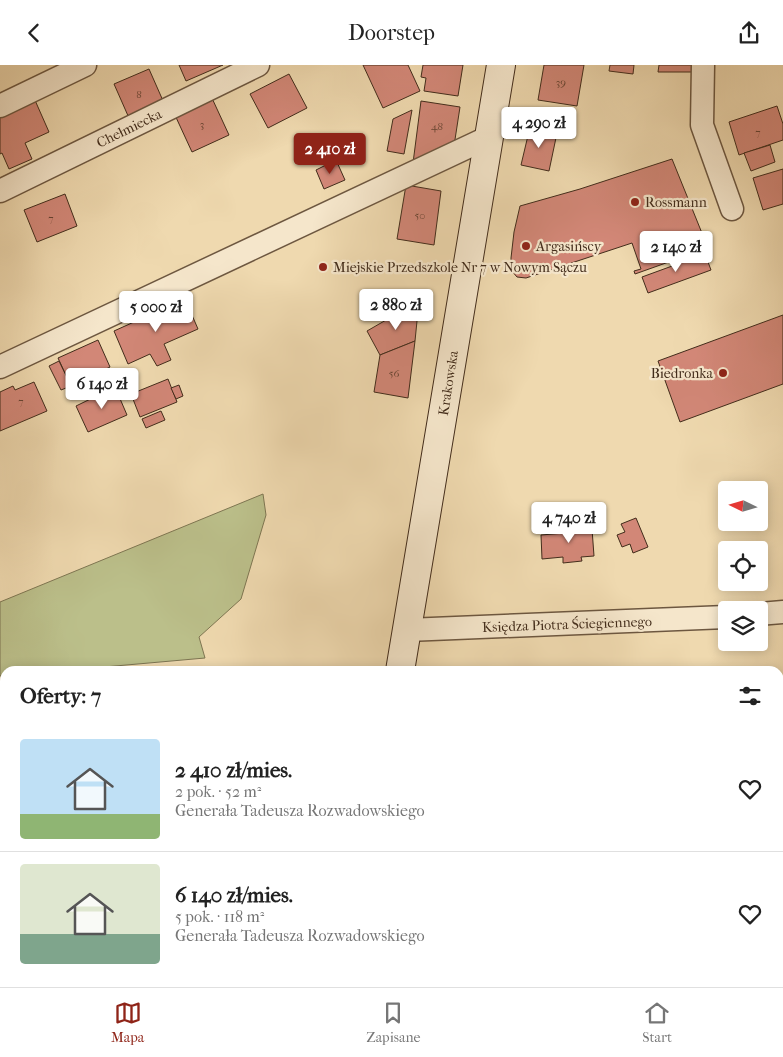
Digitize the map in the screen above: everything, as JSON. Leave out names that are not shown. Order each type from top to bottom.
[{"type":"main road","name":"Krakowska","points":[[401,666],[501,65]]},
{"type":"street","points":[[0,106],[85,65]]},
{"type":"street","name":"Chełmiecka","points":[[0,191],[258,65]]},
{"type":"street","points":[[703,65],[702,125],[732,209]]},
{"type":"street","points":[[0,367],[489,137]]},
{"type":"street","points":[[768,613],[783,612]]},
{"type":"street","name":"Księdza Piotra Ściegiennego","points":[[407,629],[718,617]]},
{"type":"green space","points":[[263,494],[266,515],[241,599],[199,637],[205,658],[115,666],[0,666],[0,602]]},
{"type":"building","points":[[179,65],[223,65],[186,81]]},
{"type":"building","points":[[363,65],[408,65],[420,91],[383,108]]},
{"type":"building","points":[[423,65],[463,65],[458,96],[424,91],[426,78],[421,77]]},
{"type":"building","points":[[544,65],[584,65],[577,106],[538,100]]},
{"type":"building","points":[[610,65],[634,65],[633,74],[609,71]]},
{"type":"building","points":[[659,65],[692,65],[692,72],[658,72]]},
{"type":"building","points":[[149,69],[164,103],[129,118],[114,84]]},
{"type":"building","points":[[289,74],[307,108],[268,128],[250,94]]},
{"type":"building","points":[[211,96],[229,135],[192,152],[174,113]]},
{"type":"building","points":[[34,98],[49,132],[25,143],[32,159],[9,169],[2,153],[0,154],[0,113]]},
{"type":"building","points":[[421,101],[460,107],[454,146],[413,163]]},
{"type":"building","points":[[777,106],[783,124],[783,140],[739,155],[729,122]]},
{"type":"building","points":[[412,110],[404,154],[387,151],[393,119]]},
{"type":"building","points":[[530,127],[557,133],[549,171],[521,165]]},
{"type":"building","points":[[770,145],[775,162],[751,171],[744,153]]},
{"type":"building","points":[[672,159],[708,248],[635,274],[634,271],[641,269],[632,243],[526,278],[517,277],[511,270],[514,232],[520,206]]},
{"type":"building","points":[[336,160],[345,180],[324,189],[316,170]]},
{"type":"building","points":[[783,169],[783,204],[763,210],[753,178]]},
{"type":"building","points":[[406,185],[441,191],[434,245],[397,239]]},
{"type":"building","points":[[65,194],[77,226],[37,242],[24,210]]},
{"type":"building","points":[[705,254],[711,270],[648,293],[642,277]]},
{"type":"building","points":[[185,299],[198,329],[164,344],[171,360],[157,366],[150,354],[128,364],[114,331]]},
{"type":"building","points":[[419,301],[415,341],[380,355],[367,331]]},
{"type":"building","name":"Biedronka","points":[[783,315],[783,384],[680,422],[658,361]]},
{"type":"building","points":[[98,340],[110,367],[90,377],[92,381],[81,387],[79,382],[71,386],[58,358]]},
{"type":"building","points":[[415,341],[408,398],[374,392],[380,355]]},
{"type":"building","points":[[59,361],[71,386],[61,390],[49,366]]},
{"type":"building","points":[[168,379],[177,402],[140,417],[131,394]]},
{"type":"building","points":[[34,382],[47,411],[0,431],[0,392],[13,386],[15,390]]},
{"type":"building","points":[[179,385],[183,396],[176,399],[171,388]]},
{"type":"building","points":[[115,387],[127,415],[88,432],[76,406]]},
{"type":"building","points":[[161,411],[165,420],[146,428],[142,419]]},
{"type":"building","points":[[636,518],[648,547],[633,553],[630,544],[622,547],[617,535],[625,532],[621,524]]},
{"type":"building","points":[[587,523],[588,530],[592,529],[594,556],[581,557],[582,561],[563,563],[563,557],[542,559],[541,535],[565,533],[565,525]]},
{"type":"place","name":"Rossmann","points":[[635,202]]},
{"type":"place","name":"Argasińscy","points":[[526,246]]},
{"type":"place","name":"Miejskie Przedszkole Nr 7 w Nowym Sączu","points":[[323,267]]},
{"type":"place","name":"Biedronka","points":[[723,373]]}]
